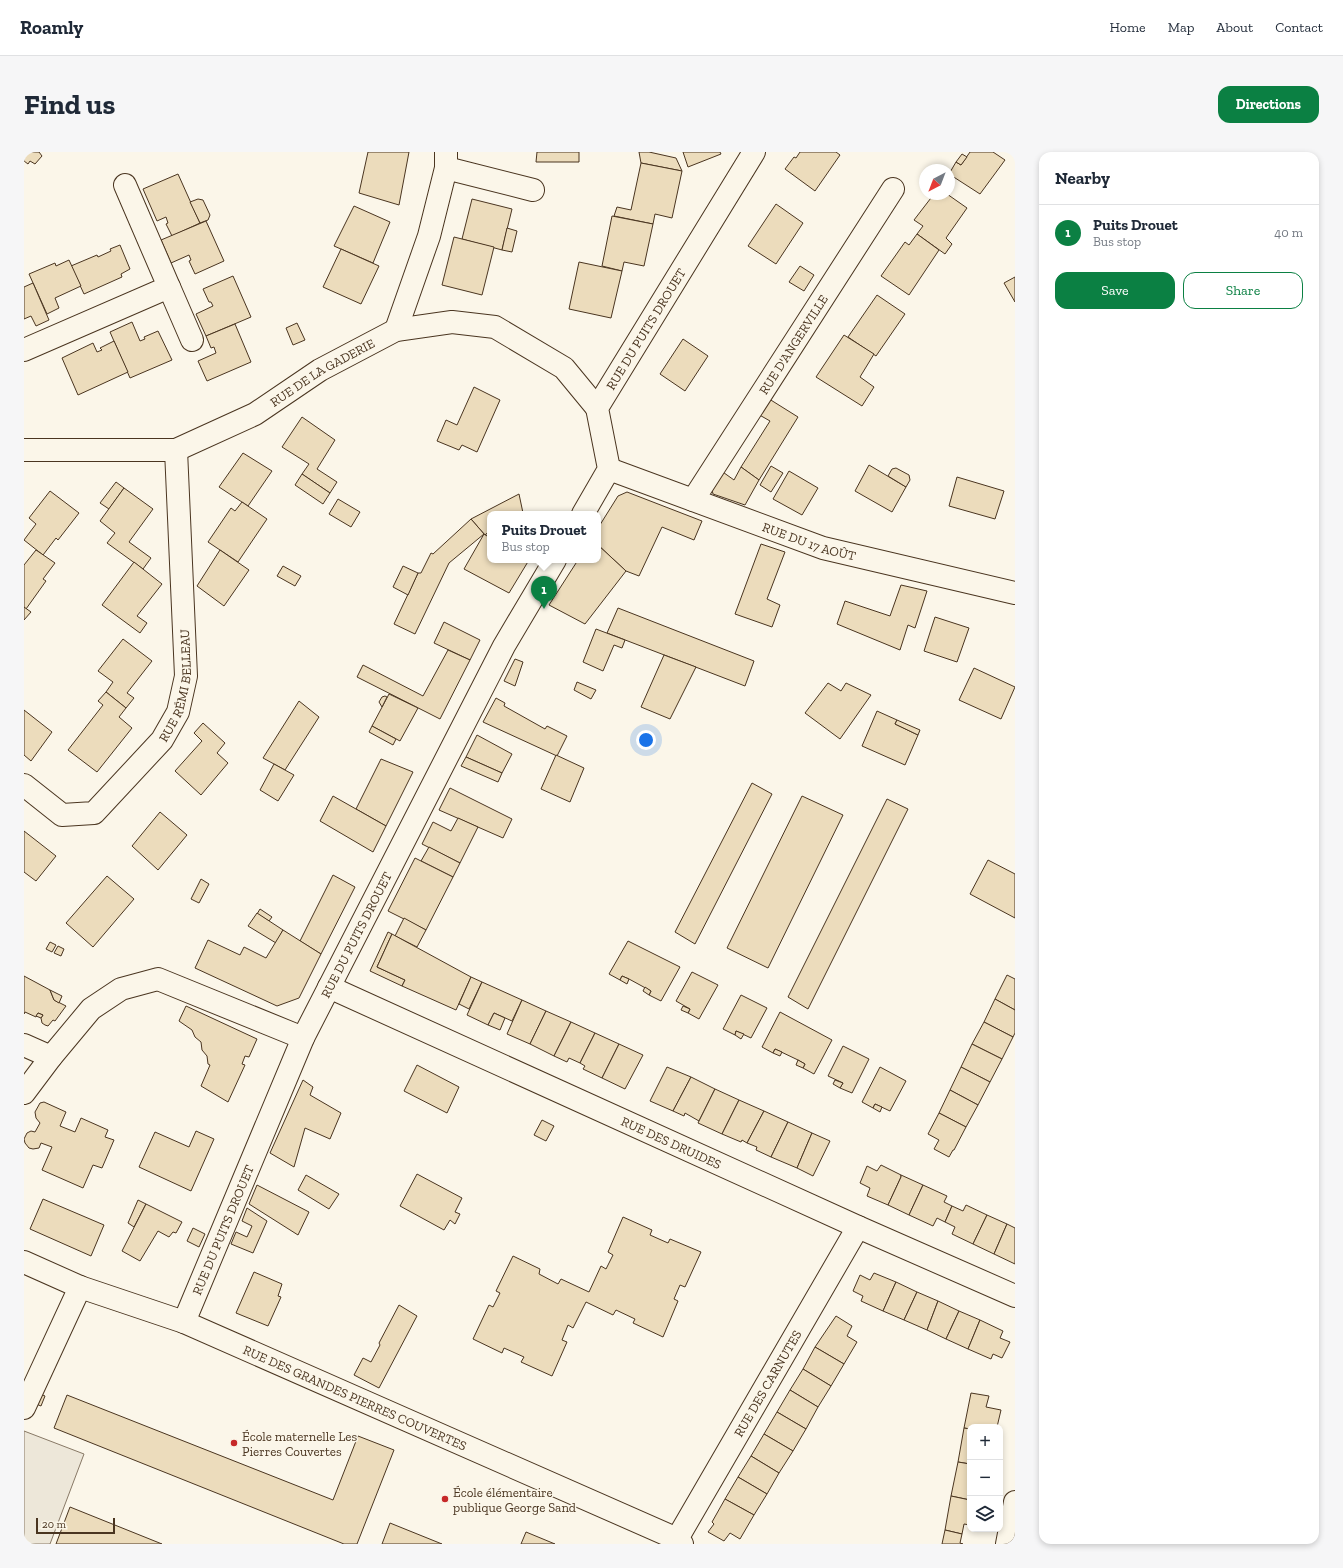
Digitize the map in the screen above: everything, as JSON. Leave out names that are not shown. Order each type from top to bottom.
[{"type":"street","name":"RUE DU PUITS DROUET","points":[[597,408],[754,152]]},
{"type":"street","points":[[396,330],[430,236],[446,160],[533,190]]},
{"type":"street","points":[[125,185],[192,340]]},
{"type":"street","name":"RUE D'ANGERVILLE","points":[[693,500],[893,190]]},
{"type":"street","points":[[24,350],[168,287]]},
{"type":"street","name":"RUE DE LA GADERIE","points":[[24,450],[176,450],[255,414],[320,370],[396,330],[452,322],[495,327],[564,368],[597,408]]},
{"type":"street","points":[[585,511],[610,469],[597,408]]},
{"type":"street","name":"RUE RÉMI BELLEAU","points":[[24,785],[62,815],[94,813],[162,740],[178,712],[186,676],[176,450]]},
{"type":"street","name":"RUE DU 17 AOÛT","points":[[610,469],[823,548],[1015,593]]},
{"type":"street","name":"RUE DU PUITS DROUET","points":[[184,1322],[303,1038],[504,646],[553,563]]},
{"type":"street","points":[[24,1093],[51,1057],[91,1009],[121,989],[158,979],[303,1038]]},
{"type":"street","name":"RUE DES DRUIDES","points":[[329,987],[858,1227],[1015,1296]]},
{"type":"street","points":[[24,1045],[51,1057]]},
{"type":"street","name":"RUE DES CARNUTES","points":[[679,1541],[858,1227]]},
{"type":"street","name":"RUE DES GRANDES PIERRES COUVERTES","points":[[24,1262],[80,1287],[184,1322],[679,1541]]},
{"type":"street","points":[[24,1408],[80,1287]]},
{"type":"street","points":[[1007,1544],[1015,1502]]},
{"type":"shaded area","points":[[24,1431],[84,1454],[50,1544],[24,1544]]},
{"type":"building","points":[[24,152],[39,152],[42,156],[35,164],[30,161],[28,164],[24,161]]},
{"type":"building","points":[[368,152],[409,152],[399,205],[359,193]]},
{"type":"building","points":[[537,152],[579,152],[579,162],[536,162]]},
{"type":"building","points":[[639,152],[649,152],[676,158],[682,171],[641,163]]},
{"type":"building","points":[[683,152],[720,152],[721,154],[688,167]]},
{"type":"building","points":[[800,152],[836,152],[840,155],[815,191],[785,169]]},
{"type":"building","points":[[970,152],[993,152],[1005,160],[980,194],[955,178],[955,164],[956,162],[961,165]]},
{"type":"building","points":[[962,154],[967,157],[961,165],[956,162]]},
{"type":"building","points":[[641,163],[682,171],[672,218],[655,214],[653,224],[614,216],[617,207],[631,210]]},
{"type":"building","points":[[178,174],[200,223],[172,236],[166,224],[168,223],[166,217],[157,221],[143,189]]},
{"type":"building","points":[[198,199],[203,200],[210,215],[208,220],[200,223],[190,202]]},
{"type":"building","points":[[472,199],[512,209],[502,250],[462,239]]},
{"type":"building","points":[[929,200],[955,200],[967,208],[946,238],[952,244],[945,254],[917,234],[923,226],[914,220]]},
{"type":"building","points":[[776,204],[803,223],[776,264],[748,246]]},
{"type":"building","points":[[354,206],[390,222],[373,263],[334,246]]},
{"type":"building","points":[[612,216],[653,224],[644,266],[624,262],[622,271],[602,266]]},
{"type":"building","points":[[206,221],[224,261],[195,274],[189,261],[191,260],[189,255],[171,263],[161,240]]},
{"type":"building","points":[[507,228],[517,231],[512,252],[502,250]]},
{"type":"building","points":[[917,234],[939,250],[909,295],[881,276],[905,242],[909,245]]},
{"type":"building","points":[[454,237],[494,247],[482,295],[442,285]]},
{"type":"building","points":[[120,245],[130,269],[121,274],[122,277],[84,294],[71,266],[97,255],[98,257],[111,251],[110,249]]},
{"type":"building","points":[[341,249],[379,266],[361,304],[323,287]]},
{"type":"building","points":[[69,260],[81,286],[55,298],[59,308],[47,314],[29,274],[55,263],[56,266]]},
{"type":"building","points":[[579,262],[622,271],[611,318],[569,309]]},
{"type":"building","points":[[800,266],[814,275],[804,291],[789,282]]},
{"type":"building","points":[[233,276],[251,317],[206,336],[196,314],[213,306],[211,302],[209,302],[203,289]]},
{"type":"building","points":[[1015,277],[1015,302],[1004,283]]},
{"type":"building","points":[[33,283],[49,320],[36,326],[31,316],[24,319],[24,287]]},
{"type":"building","points":[[877,295],[905,314],[876,356],[848,337]]},
{"type":"building","points":[[132,322],[140,341],[145,339],[144,337],[158,331],[172,360],[130,378],[110,332]]},
{"type":"building","points":[[297,323],[305,340],[293,345],[286,328]]},
{"type":"building","points":[[235,324],[251,362],[207,381],[198,361],[216,353],[214,347],[211,348],[206,336]]},
{"type":"building","points":[[844,335],[874,354],[860,377],[874,387],[862,406],[816,377]]},
{"type":"building","points":[[683,339],[708,356],[685,391],[660,374]]},
{"type":"building","points":[[114,341],[128,372],[78,395],[62,358],[93,343],[97,352],[102,350],[100,348]]},
{"type":"building","points":[[474,387],[500,400],[477,452],[462,445],[459,450],[437,441],[446,420],[457,425]]},
{"type":"building","points":[[766,397],[798,417],[759,480],[741,467],[770,421],[756,413]]},
{"type":"building","points":[[302,417],[335,440],[317,469],[337,482],[330,493],[302,474],[309,464],[282,447]]},
{"type":"building","points":[[243,453],[272,471],[248,506],[219,487]]},
{"type":"building","points":[[869,465],[906,487],[892,512],[855,491]]},
{"type":"building","points":[[771,466],[783,473],[771,492],[760,485]]},
{"type":"building","points":[[741,467],[759,480],[745,505],[713,494],[711,486],[720,470],[734,480]]},
{"type":"building","points":[[896,468],[909,475],[910,480],[906,487],[888,476],[892,469]]},
{"type":"building","points":[[789,471],[818,488],[802,515],[773,499]]},
{"type":"building","points":[[302,474],[330,493],[323,504],[295,485]]},
{"type":"building","points":[[957,477],[1004,491],[995,519],[949,506]]},
{"type":"building","points":[[116,482],[124,488],[109,509],[100,503]]},
{"type":"building","points":[[124,488],[153,509],[129,542],[151,558],[143,569],[107,543],[115,533],[100,521]]},
{"type":"building","points":[[50,491],[79,513],[58,540],[56,538],[43,555],[24,540],[36,524],[29,518]]},
{"type":"building","points":[[627,492],[702,521],[694,540],[662,527],[639,576],[626,571],[601,548],[601,523],[618,496]]},
{"type":"building","points":[[519,494],[523,511],[487,511],[487,533],[485,535],[471,519]]},
{"type":"building","points":[[338,499],[360,512],[351,527],[329,514]]},
{"type":"building","points":[[242,502],[267,519],[238,562],[208,542],[231,508],[235,511]]},
{"type":"building","points":[[471,519],[484,534],[449,563],[415,634],[394,624],[418,573],[421,573],[431,553],[433,554]]},
{"type":"building","points":[[484,534],[487,536],[487,563],[527,563],[509,593],[464,569]]},
{"type":"building","points":[[761,544],[785,552],[767,599],[780,605],[772,627],[735,614]]},
{"type":"building","points":[[601,548],[626,571],[585,624],[549,605],[576,563],[601,563]]},
{"type":"building","points":[[36,550],[55,563],[43,579],[46,581],[26,609],[24,607],[24,565]]},
{"type":"building","points":[[220,550],[249,570],[224,606],[197,586]]},
{"type":"building","points":[[134,562],[162,584],[137,616],[147,623],[140,633],[102,605]]},
{"type":"building","points":[[283,566],[301,576],[295,586],[277,576]]},
{"type":"building","points":[[403,566],[418,573],[408,595],[393,587]]},
{"type":"building","points":[[901,585],[927,591],[915,628],[908,625],[900,650],[837,624],[845,601],[890,616]]},
{"type":"building","points":[[24,607],[31,612],[24,620]]},
{"type":"building","points":[[618,608],[754,661],[745,686],[607,633]]},
{"type":"building","points":[[935,617],[969,628],[957,662],[924,651]]},
{"type":"building","points":[[444,622],[480,640],[470,660],[434,643]]},
{"type":"building","points":[[596,629],[625,640],[622,648],[614,645],[603,671],[583,662]]},
{"type":"building","points":[[123,639],[152,661],[127,693],[134,698],[126,708],[106,692],[113,682],[98,671]]},
{"type":"building","points":[[448,650],[470,660],[440,719],[357,677],[363,665],[423,696]]},
{"type":"building","points":[[664,655],[696,667],[670,719],[641,707]]},
{"type":"building","points":[[515,659],[523,662],[515,686],[504,681]]},
{"type":"building","points":[[974,668],[1015,687],[1001,719],[959,700]]},
{"type":"building","points":[[577,682],[596,690],[591,699],[574,690]]},
{"type":"building","points":[[828,683],[841,691],[846,683],[871,695],[840,739],[805,713]]},
{"type":"building","points":[[106,692],[126,708],[119,717],[132,728],[97,772],[68,750],[103,705],[98,701]]},
{"type":"building","points":[[389,694],[418,708],[400,741],[372,726]]},
{"type":"building","points":[[382,697],[387,697],[382,707],[379,702]]},
{"type":"building","points":[[496,698],[505,703],[504,706],[545,729],[547,726],[567,736],[557,756],[483,722]]},
{"type":"building","points":[[299,701],[319,717],[285,770],[263,758]]},
{"type":"building","points":[[24,710],[52,732],[31,761],[24,755]]},
{"type":"building","points":[[877,711],[897,720],[895,724],[918,735],[905,765],[862,746]]},
{"type":"building","points":[[897,720],[920,730],[918,735],[895,724]]},
{"type":"building","points":[[203,723],[225,743],[217,753],[228,763],[201,795],[175,771],[202,741],[194,733]]},
{"type":"building","points":[[372,726],[396,739],[393,745],[369,732]]},
{"type":"building","points":[[477,735],[512,754],[502,773],[466,757]]},
{"type":"building","points":[[556,755],[584,768],[570,802],[541,789]]},
{"type":"building","points":[[466,757],[502,773],[498,782],[461,766]]},
{"type":"building","points":[[381,759],[413,772],[386,826],[356,809]]},
{"type":"building","points":[[274,764],[294,775],[278,801],[260,790]]},
{"type":"building","points":[[752,783],[772,794],[695,944],[675,932]]},
{"type":"building","points":[[450,788],[512,819],[503,838],[439,810]]},
{"type":"building","points":[[333,796],[386,826],[373,852],[320,821]]},
{"type":"building","points":[[802,796],[843,815],[768,968],[727,948]]},
{"type":"building","points":[[887,799],[908,809],[808,1009],[788,997]]},
{"type":"building","points":[[160,812],[187,835],[158,870],[132,846]]},
{"type":"building","points":[[458,818],[478,827],[460,863],[422,844],[433,822],[451,831]]},
{"type":"building","points":[[24,831],[56,856],[36,881],[24,872]]},
{"type":"building","points":[[429,847],[460,863],[453,877],[421,861]]},
{"type":"building","points":[[415,858],[453,877],[426,930],[388,911]]},
{"type":"building","points":[[988,860],[1015,874],[1015,918],[970,894]]},
{"type":"building","points":[[333,875],[355,887],[321,954],[300,941]]},
{"type":"building","points":[[107,876],[134,899],[93,947],[66,923]]},
{"type":"building","points":[[201,879],[209,884],[199,903],[191,899]]},
{"type":"building","points":[[260,909],[272,917],[269,921],[257,914]]},
{"type":"building","points":[[257,913],[283,930],[276,943],[248,926]]},
{"type":"building","points":[[404,918],[426,930],[417,947],[395,936]]},
{"type":"building","points":[[283,930],[321,954],[299,998],[277,1006],[195,968],[208,940],[240,955],[244,947],[266,958]]},
{"type":"building","points":[[388,932],[392,934],[377,967],[405,980],[402,986],[370,971]]},
{"type":"building","points":[[392,934],[471,977],[456,1010],[402,986],[405,980],[377,967]]},
{"type":"building","points":[[628,941],[680,967],[661,1001],[649,995],[651,991],[629,979],[622,976],[620,980],[609,974]]},
{"type":"building","points":[[50,942],[56,945],[52,952],[46,949]]},
{"type":"building","points":[[58,946],[64,949],[61,956],[54,953]]},
{"type":"building","points":[[692,972],[718,985],[699,1019],[688,1013],[690,1009],[676,1001]]},
{"type":"building","points":[[1007,975],[1015,979],[1015,1010],[995,999]]},
{"type":"building","points":[[24,976],[50,990],[54,1000],[66,1006],[55,1021],[53,1020],[48,1026],[42,1023],[41,1018],[43,1015],[38,1013],[36,1017],[25,1012],[24,1014]]},
{"type":"building","points":[[622,976],[629,979],[627,984],[620,980]]},
{"type":"building","points":[[471,977],[482,982],[469,1009],[459,1004]]},
{"type":"building","points":[[482,982],[522,1000],[512,1021],[494,1013],[488,1025],[467,1015]]},
{"type":"building","points":[[645,987],[651,991],[649,995],[643,991]]},
{"type":"building","points":[[50,990],[62,996],[59,1003],[54,1000]]},
{"type":"building","points":[[741,995],[767,1008],[751,1038],[736,1031],[735,1035],[723,1029]]},
{"type":"building","points":[[995,999],[1015,1010],[1015,1033],[1013,1037],[984,1022]]},
{"type":"building","points":[[522,1000],[546,1011],[530,1044],[507,1034]]},
{"type":"building","points":[[186,1006],[257,1039],[249,1057],[245,1056],[242,1064],[245,1065],[228,1102],[201,1086],[210,1065],[208,1064],[207,1056],[202,1050],[201,1042],[195,1037],[192,1030],[179,1021]]},
{"type":"building","points":[[683,1006],[690,1009],[688,1013],[681,1010]]},
{"type":"building","points":[[546,1011],[571,1022],[554,1056],[530,1044]]},
{"type":"building","points":[[780,1012],[832,1040],[814,1074],[803,1068],[805,1064],[798,1060],[775,1049],[773,1053],[762,1047]]},
{"type":"building","points":[[38,1013],[43,1015],[41,1018],[36,1016]]},
{"type":"building","points":[[494,1013],[505,1018],[500,1030],[488,1025]]},
{"type":"building","points":[[571,1022],[595,1033],[580,1063],[569,1058],[567,1062],[554,1056]]},
{"type":"building","points":[[984,1022],[1013,1037],[1002,1059],[972,1044]]},
{"type":"building","points":[[736,1031],[744,1034],[741,1039],[735,1035]]},
{"type":"building","points":[[595,1033],[619,1044],[602,1078],[583,1069],[585,1066],[580,1063]]},
{"type":"building","points":[[619,1044],[643,1055],[625,1089],[602,1078]]},
{"type":"building","points":[[972,1044],[1002,1059],[990,1082],[961,1067]]},
{"type":"building","points":[[843,1046],[869,1059],[852,1093],[840,1088],[843,1083],[828,1076]]},
{"type":"building","points":[[775,1049],[782,1052],[780,1056],[773,1053]]},
{"type":"building","points":[[798,1060],[805,1064],[803,1068],[796,1065]]},
{"type":"building","points":[[417,1065],[459,1087],[447,1113],[404,1091]]},
{"type":"building","points":[[667,1067],[691,1077],[673,1111],[650,1101]]},
{"type":"building","points":[[880,1067],[906,1081],[890,1111],[875,1104],[873,1108],[862,1102]]},
{"type":"building","points":[[961,1067],[990,1082],[978,1105],[950,1090]]},
{"type":"building","points":[[691,1077],[715,1089],[699,1121],[685,1113],[684,1116],[673,1111]]},
{"type":"building","points":[[303,1080],[313,1087],[310,1095],[341,1113],[330,1139],[305,1128],[294,1167],[270,1153]]},
{"type":"building","points":[[835,1080],[843,1083],[840,1088],[833,1084]]},
{"type":"building","points":[[715,1089],[739,1100],[722,1134],[698,1123]]},
{"type":"building","points":[[950,1090],[978,1105],[966,1127],[939,1113]]},
{"type":"building","points":[[739,1100],[764,1111],[747,1143],[722,1134]]},
{"type":"building","points":[[44,1102],[66,1112],[60,1126],[75,1132],[81,1118],[108,1130],[105,1137],[114,1140],[102,1168],[93,1165],[83,1188],[42,1170],[52,1147],[41,1143],[39,1148],[33,1149],[29,1148],[25,1143],[24,1139],[27,1133],[31,1131],[35,1132],[40,1123],[36,1118],[35,1112],[40,1103]]},
{"type":"building","points":[[875,1104],[882,1107],[880,1112],[873,1108]]},
{"type":"building","points":[[764,1111],[788,1122],[771,1157],[756,1150],[757,1147],[747,1143]]},
{"type":"building","points":[[939,1113],[966,1127],[949,1157],[934,1149],[939,1140],[928,1134]]},
{"type":"building","points":[[542,1120],[554,1126],[546,1141],[534,1135]]},
{"type":"building","points":[[788,1122],[812,1133],[797,1168],[771,1157]]},
{"type":"building","points":[[196,1131],[214,1139],[191,1191],[139,1167],[155,1132],[189,1147]]},
{"type":"building","points":[[812,1133],[830,1141],[813,1176],[797,1168]]},
{"type":"building","points":[[881,1165],[901,1175],[888,1205],[867,1196],[870,1188],[860,1183],[867,1166],[877,1171]]},
{"type":"building","points":[[417,1174],[462,1198],[455,1212],[460,1214],[455,1224],[450,1220],[444,1230],[400,1206]]},
{"type":"building","points":[[306,1175],[339,1194],[329,1209],[298,1190]]},
{"type":"building","points":[[901,1175],[923,1185],[909,1215],[888,1205]]},
{"type":"building","points":[[257,1185],[309,1212],[298,1235],[249,1204]]},
{"type":"building","points":[[923,1185],[947,1196],[944,1202],[952,1206],[945,1222],[937,1218],[933,1226],[909,1215]]},
{"type":"building","points":[[43,1199],[104,1225],[91,1256],[30,1229]]},
{"type":"building","points":[[138,1200],[146,1204],[134,1227],[128,1223]]},
{"type":"building","points":[[146,1204],[182,1222],[176,1233],[173,1232],[169,1237],[158,1231],[140,1261],[122,1251]]},
{"type":"building","points":[[966,1205],[987,1215],[973,1244],[952,1234],[955,1227],[945,1222],[952,1206],[963,1211]]},
{"type":"building","points":[[247,1208],[267,1221],[253,1253],[231,1244],[236,1232],[247,1237],[252,1226],[242,1221]]},
{"type":"building","points":[[987,1215],[1007,1224],[994,1254],[973,1244]]},
{"type":"building","points":[[623,1217],[652,1230],[650,1235],[668,1243],[670,1239],[701,1252],[685,1287],[680,1285],[674,1299],[678,1301],[663,1337],[633,1323],[635,1319],[616,1310],[613,1315],[586,1302],[573,1328],[568,1325],[562,1340],[567,1342],[552,1376],[521,1362],[524,1357],[504,1348],[502,1353],[473,1339],[489,1305],[493,1307],[500,1293],[496,1291],[513,1256],[540,1269],[539,1274],[558,1284],[561,1279],[589,1292],[601,1266],[606,1269],[613,1255],[608,1252]]},
{"type":"building","points":[[1007,1224],[1015,1228],[1015,1264],[994,1254]]},
{"type":"building","points":[[193,1228],[205,1234],[199,1247],[187,1241]]},
{"type":"building","points":[[254,1272],[282,1284],[278,1296],[281,1297],[268,1326],[236,1313]]},
{"type":"building","points":[[874,1273],[896,1282],[883,1311],[861,1301],[863,1296],[853,1291],[860,1275],[870,1280]]},
{"type":"building","points":[[896,1282],[917,1292],[904,1320],[883,1311]]},
{"type":"building","points":[[917,1292],[938,1301],[927,1330],[904,1320]]},
{"type":"building","points":[[938,1301],[959,1311],[946,1339],[927,1330]]},
{"type":"building","points":[[399,1305],[417,1316],[379,1388],[354,1375],[363,1358],[371,1362]]},
{"type":"building","points":[[959,1311],[980,1320],[968,1349],[946,1339]]},
{"type":"building","points":[[836,1316],[852,1326],[847,1336],[857,1342],[844,1364],[815,1347]]},
{"type":"building","points":[[980,1320],[1003,1331],[1000,1338],[1010,1342],[1002,1358],[993,1354],[991,1359],[968,1349]]},
{"type":"building","points":[[815,1347],[844,1364],[831,1386],[803,1369]]},
{"type":"building","points":[[803,1369],[831,1386],[818,1407],[790,1390]]},
{"type":"building","points":[[790,1390],[818,1407],[806,1429],[777,1412]]},
{"type":"building","points":[[34,1391],[45,1396],[41,1406],[29,1401]]},
{"type":"building","points":[[971,1393],[989,1396],[986,1407],[1001,1410],[998,1424],[967,1424],[967,1428],[964,1428]]},
{"type":"building","points":[[67,1395],[333,1500],[358,1436],[394,1450],[357,1544],[344,1544],[54,1428]]},
{"type":"building","points":[[777,1412],[806,1429],[793,1451],[764,1434]]},
{"type":"building","points":[[964,1428],[967,1428],[967,1464],[958,1462]]},
{"type":"building","points":[[764,1434],[793,1451],[779,1473],[751,1456]]},
{"type":"building","points":[[751,1456],[779,1473],[767,1494],[738,1477]]},
{"type":"building","points":[[958,1462],[967,1464],[967,1499],[951,1496]]},
{"type":"building","points":[[738,1477],[767,1494],[754,1515],[725,1499]]},
{"type":"building","points":[[951,1496],[967,1499],[967,1524],[964,1524],[962,1534],[945,1530]]},
{"type":"building","points":[[725,1499],[754,1515],[740,1539],[730,1533],[724,1541],[708,1532],[714,1524],[712,1522]]},
{"type":"building","points":[[70,1507],[162,1544],[56,1544]]},
{"type":"building","points":[[390,1523],[442,1544],[382,1544]]},
{"type":"building","points":[[945,1530],[962,1534],[960,1543],[963,1544],[942,1544]]},
{"type":"building","points":[[526,1532],[555,1544],[521,1544]]},
{"type":"place","name":"Puits Drouet","points":[[544,609]]},
{"type":"place","name":"École maternelle Les Pierres Couvertes","points":[[234,1443]]},
{"type":"place","name":"École élémentaire publique George Sand","points":[[445,1499]]}]
